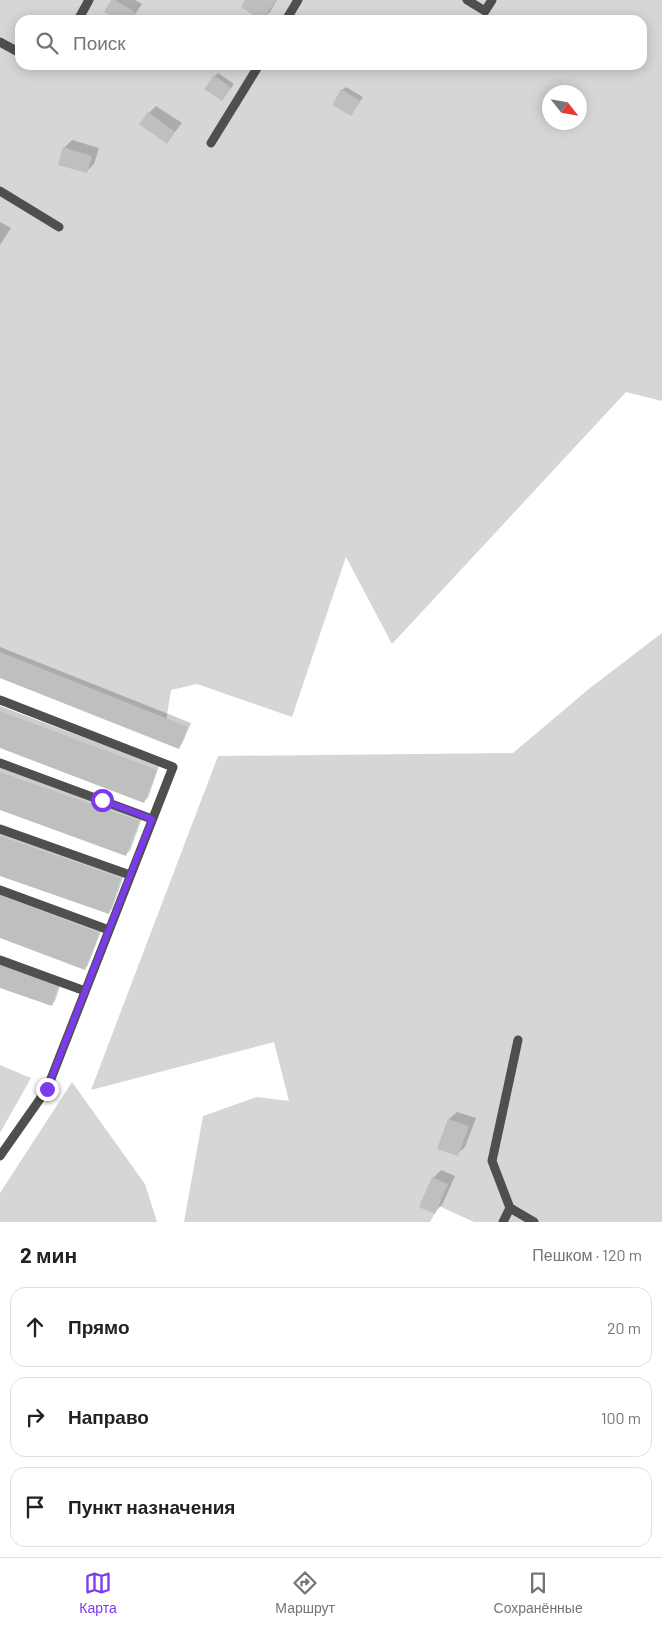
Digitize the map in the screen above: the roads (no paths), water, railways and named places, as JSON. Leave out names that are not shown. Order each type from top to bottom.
[{"type":"lane","points":[[81,15],[89,0]]},
{"type":"lane","points":[[289,15],[298,0]]},
{"type":"lane","points":[[467,0],[485,11],[492,0]]},
{"type":"lane","points":[[0,42],[15,50]]},
{"type":"lane","points":[[211,143],[256,70]]},
{"type":"lane","points":[[0,191],[59,227]]},
{"type":"lane","points":[[0,700],[173,767],[47,1089],[0,1156]]},
{"type":"lane","points":[[0,763],[152,819]]},
{"type":"lane","points":[[0,829],[130,875]]},
{"type":"lane","points":[[0,890],[109,930]]},
{"type":"lane","points":[[0,960],[85,991]]},
{"type":"lane","points":[[518,1040],[492,1161],[510,1208],[534,1222]]},
{"type":"lane","points":[[502,1222],[510,1208]]}]
